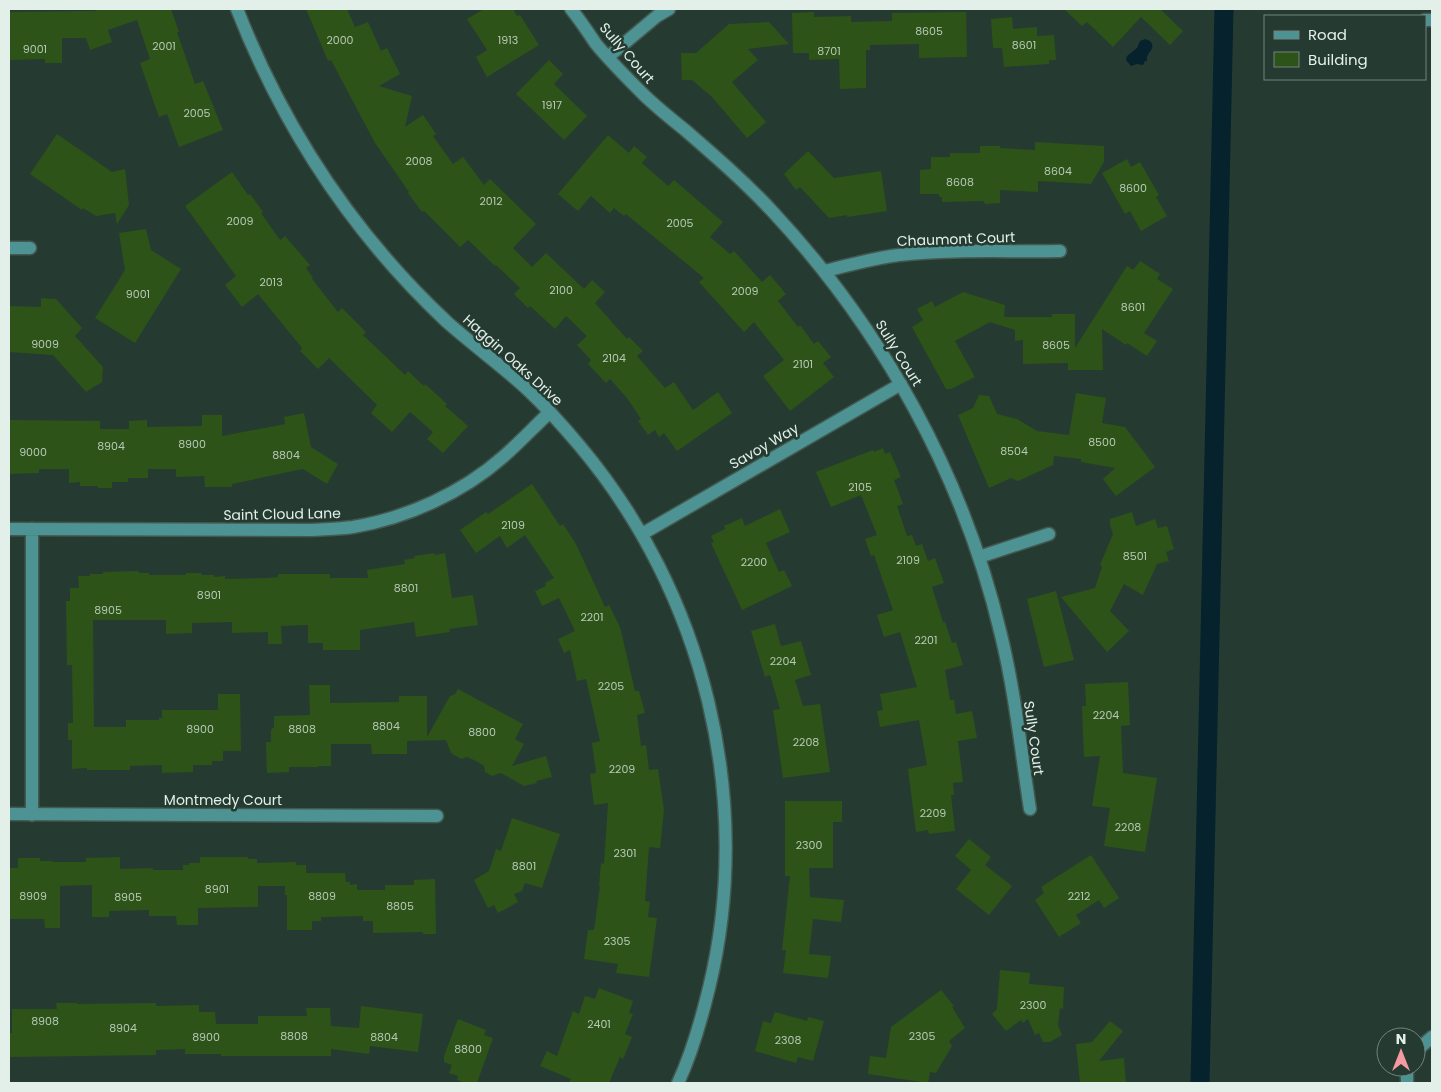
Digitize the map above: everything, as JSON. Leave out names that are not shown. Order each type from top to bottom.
[{"type":"street","name":"Haggin Oaks Drive","points":[[237,9],[276,97],[303,146],[336,196],[370,241],[407,282],[448,322],[526,389],[580,445],[613,488],[642,534],[668,584],[702,675],[714,728],[725,816],[725,870],[721,924],[714,967],[701,1021],[678,1083]]},
{"type":"street","name":"Sully Court","points":[[571,9],[608,57],[643,95],[726,166],[778,217],[824,271],[858,316],[902,384],[930,438],[957,497],[979,557],[1001,634],[1030,809]]},
{"type":"street","points":[[608,57],[657,16],[669,9]]},
{"type":"street","points":[[9,248],[30,248]]},
{"type":"street","name":"Chaumont Court","points":[[824,271],[907,254],[940,252],[1060,252]]},
{"type":"street","name":"Savoy Way","points":[[642,534],[902,384]]},
{"type":"street","name":"Saint Cloud Lane","points":[[9,529],[311,530],[352,527],[413,511],[442,498],[473,480],[502,458],[550,412]]},
{"type":"street","points":[[32,529],[32,815]]},
{"type":"street","points":[[979,557],[1049,534]]},
{"type":"street","name":"Montmedy Court","points":[[9,814],[437,816]]},
{"type":"water","points":[[1145,39],[1152,43],[1152,49],[1147,57],[1147,61],[1143,65],[1131,66],[1126,60],[1127,56],[1137,48],[1140,41]]},
{"type":"building","points":[[95,9],[171,9],[195,84],[203,81],[223,130],[179,147],[167,114],[159,117],[140,63],[150,59],[137,20],[108,30],[112,42],[90,50],[86,38],[62,38],[62,63],[45,63],[45,59],[9,60],[9,12],[96,11]]},
{"type":"building","points":[[306,9],[347,9],[355,27],[368,22],[381,51],[387,48],[400,74],[379,86],[412,96],[405,127],[423,115],[436,134],[433,136],[453,164],[463,157],[484,185],[490,179],[536,224],[513,248],[532,267],[546,253],[584,289],[592,280],[605,292],[595,303],[627,339],[629,337],[643,351],[637,356],[665,388],[674,382],[693,410],[718,392],[732,413],[677,451],[664,433],[659,437],[655,430],[648,435],[638,421],[641,419],[627,398],[610,379],[606,383],[588,364],[591,360],[577,345],[587,336],[566,316],[555,329],[530,306],[528,308],[514,294],[520,288],[468,240],[460,247],[424,211],[422,212],[375,143],[331,60],[328,61]]},
{"type":"building","points":[[484,9],[513,9],[517,16],[520,15],[539,45],[487,77],[476,57],[487,50],[467,19]]},
{"type":"building","points":[[1064,9],[1160,9],[1183,31],[1170,45],[1141,17],[1113,47],[1087,22],[1082,26]]},
{"type":"building","points":[[814,12],[814,17],[851,16],[851,22],[892,21],[892,13],[966,12],[967,57],[919,58],[919,44],[870,45],[870,50],[866,50],[866,88],[840,89],[839,59],[809,60],[809,53],[793,53],[792,13]]},
{"type":"building","points":[[1012,17],[1013,29],[1037,27],[1037,36],[1054,35],[1056,60],[1049,60],[1049,64],[1004,67],[1002,48],[993,48],[991,19]]},
{"type":"building","points":[[769,22],[789,44],[748,49],[758,60],[732,82],[766,122],[747,138],[712,97],[692,80],[682,80],[681,53],[696,53],[729,24]]},
{"type":"building","points":[[549,60],[563,74],[554,84],[587,116],[564,140],[516,94]]},
{"type":"building","points":[[57,134],[112,172],[125,169],[129,205],[117,224],[115,213],[96,216],[83,208],[82,210],[30,174]]},
{"type":"building","points":[[608,135],[629,153],[634,146],[647,157],[642,163],[668,186],[674,180],[723,222],[710,237],[730,254],[734,251],[762,282],[770,275],[786,294],[778,301],[814,344],[818,341],[831,357],[823,363],[834,377],[790,411],[763,376],[784,360],[754,322],[744,332],[699,282],[704,278],[626,214],[624,216],[614,208],[610,213],[591,196],[578,211],[558,194]]},
{"type":"building","points":[[1035,142],[1104,146],[1104,162],[1091,184],[1038,181],[1038,192],[1000,190],[1000,203],[985,204],[984,201],[942,202],[942,197],[939,197],[939,194],[920,194],[920,170],[931,169],[931,157],[950,157],[950,153],[980,153],[980,146],[1035,150]]},
{"type":"building","points":[[808,151],[834,178],[881,171],[887,211],[829,218],[800,187],[796,190],[784,174]]},
{"type":"building","points":[[1127,159],[1131,167],[1140,162],[1159,195],[1156,197],[1167,216],[1141,231],[1130,211],[1125,214],[1102,173]]},
{"type":"building","points":[[232,172],[263,212],[261,213],[280,240],[285,236],[310,265],[306,268],[312,279],[338,312],[342,308],[366,332],[363,335],[405,375],[408,371],[424,386],[425,384],[447,404],[445,406],[468,426],[443,453],[427,439],[433,432],[410,412],[392,432],[371,413],[377,405],[329,358],[318,369],[300,351],[302,348],[258,294],[242,307],[225,285],[236,276],[185,206]]},
{"type":"building","points":[[146,229],[151,250],[181,269],[135,343],[95,318],[125,270],[119,233]]},
{"type":"building","points":[[1140,261],[1160,274],[1157,279],[1173,289],[1144,333],[1157,341],[1147,356],[1102,329],[1103,370],[1068,370],[1068,363],[1023,364],[1023,340],[1015,341],[1015,330],[990,322],[955,341],[975,377],[951,389],[946,389],[912,327],[923,320],[917,309],[932,301],[935,307],[963,292],[1005,305],[1004,317],[1052,317],[1052,314],[1075,314],[1075,348],[1127,266],[1133,270]]},
{"type":"building","points":[[41,298],[56,299],[82,328],[75,336],[103,367],[102,382],[86,392],[53,355],[9,352],[9,306],[41,307]]},
{"type":"building","points":[[1076,393],[1106,398],[1102,423],[1125,427],[1155,467],[1116,496],[1103,479],[1115,468],[1081,462],[1081,459],[1054,456],[1053,465],[1018,481],[1011,478],[989,488],[958,415],[973,408],[979,395],[989,396],[997,414],[1017,419],[1037,431],[1069,435]]},
{"type":"building","points":[[304,413],[311,447],[338,464],[327,484],[303,469],[232,484],[232,487],[205,487],[204,476],[176,477],[176,469],[148,469],[148,478],[128,478],[128,482],[112,482],[112,488],[80,486],[80,482],[69,483],[69,469],[39,469],[39,473],[9,474],[9,420],[100,421],[100,429],[129,429],[129,421],[147,420],[147,427],[202,426],[202,415],[222,415],[222,436],[285,424],[284,417]]},
{"type":"building","points":[[883,448],[885,454],[890,452],[901,477],[894,480],[903,504],[897,506],[907,536],[912,535],[916,546],[922,544],[928,561],[935,558],[944,583],[932,587],[943,622],[945,622],[952,643],[956,642],[963,665],[945,670],[950,700],[954,700],[956,714],[972,711],[977,738],[958,741],[963,782],[953,783],[954,795],[951,795],[955,831],[929,834],[928,830],[916,832],[908,769],[927,765],[919,720],[880,727],[877,711],[883,710],[880,694],[917,687],[900,632],[884,637],[877,615],[893,610],[874,555],[871,556],[865,539],[877,535],[861,495],[831,507],[816,472]]},
{"type":"building","points":[[532,484],[560,526],[563,524],[576,544],[605,607],[609,605],[620,627],[635,691],[639,691],[645,713],[637,715],[641,746],[646,745],[649,770],[658,769],[664,810],[660,848],[649,847],[645,901],[650,902],[648,917],[657,918],[649,977],[616,973],[618,964],[584,959],[588,930],[594,930],[601,863],[604,864],[608,803],[594,805],[590,774],[596,773],[592,743],[600,741],[586,679],[577,681],[570,650],[564,653],[558,639],[575,631],[559,598],[542,606],[535,591],[546,586],[545,583],[554,578],[525,535],[507,548],[500,536],[476,553],[460,530],[486,512],[488,514]]},
{"type":"building","points":[[780,509],[790,532],[766,543],[779,572],[784,570],[792,586],[742,610],[711,543],[714,542],[711,536],[725,529],[724,526],[742,518],[745,526]]},
{"type":"building","points":[[1132,512],[1136,526],[1155,519],[1158,528],[1167,526],[1174,549],[1166,552],[1169,561],[1157,564],[1143,595],[1124,584],[1110,611],[1129,631],[1107,652],[1061,597],[1095,588],[1102,567],[1100,565],[1113,534],[1110,519]]},
{"type":"building","points":[[434,553],[435,555],[445,553],[452,598],[473,595],[478,625],[449,629],[450,632],[416,637],[414,622],[360,630],[360,650],[323,650],[323,643],[308,643],[308,625],[281,626],[282,644],[268,644],[268,632],[232,633],[232,622],[192,623],[192,633],[166,634],[166,620],[93,620],[94,727],[126,727],[126,720],[159,720],[159,718],[162,718],[162,710],[218,710],[218,694],[240,694],[241,751],[223,751],[223,761],[212,761],[212,765],[193,765],[193,772],[162,773],[162,765],[130,766],[130,770],[72,769],[72,740],[68,740],[68,723],[73,723],[72,665],[67,665],[66,601],[70,601],[70,588],[79,588],[78,576],[103,574],[103,572],[138,571],[139,573],[149,573],[149,575],[201,573],[202,575],[214,575],[214,577],[225,576],[225,579],[278,577],[278,574],[330,574],[330,578],[368,578],[367,570],[405,564],[404,560],[415,558],[414,556]]},
{"type":"building","points":[[1056,591],[1074,660],[1044,667],[1027,599]]},
{"type":"building","points":[[775,624],[781,646],[801,641],[811,675],[795,680],[803,706],[820,704],[830,772],[783,778],[773,710],[780,709],[770,675],[765,677],[751,631]]},
{"type":"building","points":[[1128,682],[1130,725],[1121,726],[1123,773],[1157,778],[1145,852],[1104,846],[1110,808],[1092,806],[1100,756],[1084,757],[1082,706],[1086,706],[1085,684]]},
{"type":"building","points":[[309,685],[330,685],[330,703],[399,702],[399,696],[427,696],[427,737],[450,696],[455,694],[458,689],[523,724],[515,739],[524,744],[512,766],[546,756],[552,777],[524,786],[501,773],[492,776],[485,772],[484,766],[476,761],[467,757],[461,759],[451,753],[446,740],[407,741],[407,754],[372,754],[371,744],[331,744],[331,766],[289,767],[289,772],[267,773],[266,742],[271,742],[274,716],[310,715]]},
{"type":"building","points":[[785,801],[842,801],[842,822],[833,822],[833,868],[809,868],[810,897],[844,900],[841,922],[813,919],[809,954],[831,956],[828,978],[783,973],[786,950],[782,950],[790,876],[785,876]]},
{"type":"building","points":[[512,818],[560,834],[542,888],[525,883],[522,891],[514,894],[518,902],[498,913],[494,905],[488,908],[474,880],[489,871],[496,849],[501,851]]},
{"type":"building","points":[[969,839],[991,857],[985,865],[1012,886],[989,915],[956,889],[971,870],[955,856]]},
{"type":"building","points":[[1091,855],[1119,898],[1104,908],[1099,900],[1076,915],[1081,923],[1059,937],[1035,900],[1044,893],[1041,887]]},
{"type":"building","points":[[120,857],[120,869],[153,868],[153,870],[183,870],[183,865],[200,863],[200,857],[248,857],[248,859],[257,859],[257,863],[296,862],[296,865],[306,865],[306,873],[345,873],[346,882],[350,882],[350,885],[357,884],[357,890],[385,890],[385,885],[414,885],[414,880],[435,879],[436,934],[423,934],[423,932],[373,933],[373,921],[363,921],[363,916],[321,917],[321,921],[312,921],[312,930],[287,930],[287,895],[285,895],[285,886],[258,886],[258,907],[198,908],[198,925],[177,925],[176,916],[149,916],[149,910],[109,911],[109,917],[92,917],[92,885],[60,886],[60,928],[45,928],[44,919],[9,919],[9,868],[18,868],[18,858],[40,858],[40,861],[52,862],[86,862],[86,858]]},
{"type":"building","points":[[1000,970],[1030,973],[1029,984],[1064,987],[1063,1009],[1060,1008],[1058,1025],[1062,1035],[1050,1042],[1043,1042],[1039,1033],[1035,1035],[1028,1019],[1023,1023],[1021,1020],[1006,1031],[992,1014],[997,1009]]},
{"type":"building","points":[[599,988],[633,1001],[629,1013],[633,1014],[625,1034],[632,1037],[623,1059],[620,1057],[609,1083],[569,1083],[571,1079],[540,1066],[547,1051],[557,1056],[573,1011],[579,1014],[585,996],[595,999]]},
{"type":"building","points":[[941,990],[954,1006],[952,1007],[965,1028],[949,1041],[952,1046],[936,1073],[930,1072],[928,1083],[868,1074],[870,1056],[886,1058],[891,1027]]},
{"type":"building","points":[[56,1003],[156,1003],[156,1006],[199,1005],[199,1012],[215,1012],[216,1024],[258,1024],[258,1016],[307,1016],[306,1008],[330,1008],[331,1026],[359,1028],[361,1006],[423,1014],[418,1052],[370,1046],[369,1054],[331,1049],[331,1056],[221,1056],[221,1054],[185,1054],[185,1049],[156,1050],[156,1055],[9,1057],[12,1009],[57,1009]]},
{"type":"building","points":[[775,1012],[807,1021],[808,1017],[824,1021],[813,1061],[798,1057],[796,1063],[755,1051],[763,1021],[771,1023]]},
{"type":"building","points":[[458,1019],[486,1030],[484,1035],[493,1038],[477,1083],[465,1083],[457,1080],[458,1076],[449,1073],[452,1065],[444,1062],[444,1056]]},
{"type":"building","points":[[1110,1021],[1123,1031],[1099,1061],[1124,1058],[1126,1083],[1080,1083],[1076,1044],[1092,1042]]},
{"type":"waterway","points":[[1200,1083],[1224,9]]}]
